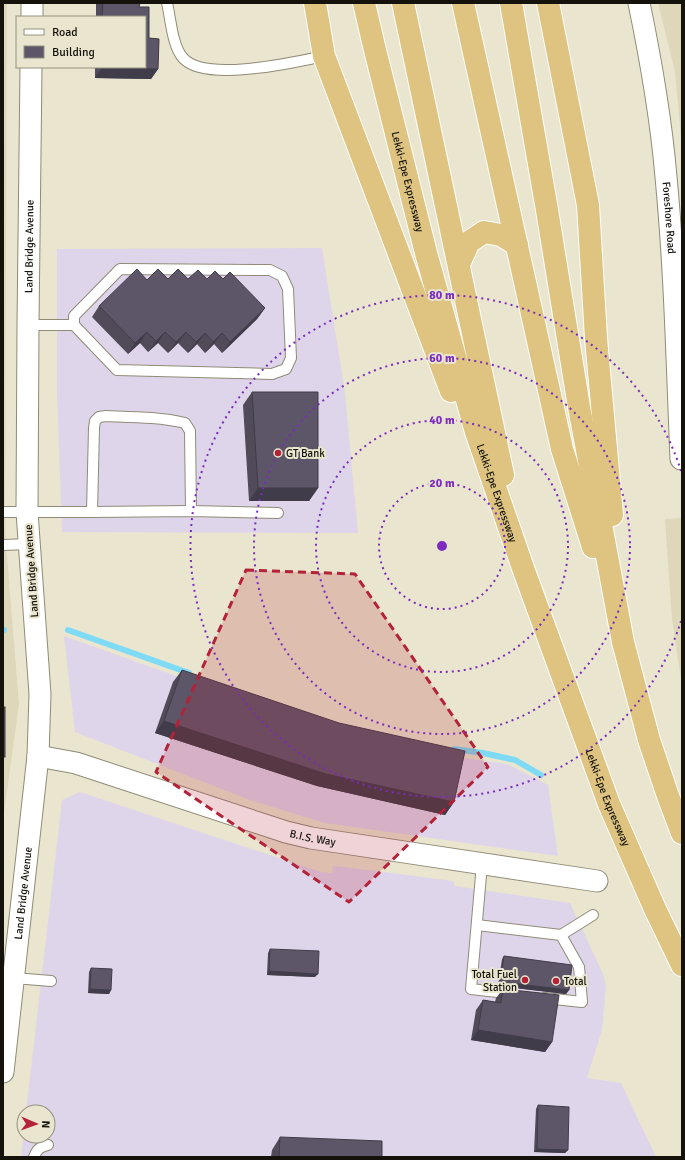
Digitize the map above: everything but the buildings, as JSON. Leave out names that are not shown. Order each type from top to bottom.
[{"type":"highway","points":[[315,3],[324,56],[501,521],[523,568]]},
{"type":"highway","name":"Lekki-Epe Expressway","points":[[364,3],[426,253],[476,432],[523,568],[609,804],[654,909],[682,965]]},
{"type":"highway","points":[[403,3],[523,568]]},
{"type":"highway","points":[[463,3],[562,449],[623,642],[649,740],[682,832]]},
{"type":"highway","points":[[510,3],[547,210],[579,407],[623,642]]},
{"type":"highway","points":[[548,3],[588,205],[596,338],[623,642]]},
{"type":"highway","points":[[458,264],[469,242],[484,232],[501,235],[516,245]]},
{"type":"street","points":[[32,3],[32,16]]},
{"type":"street","name":"Foreshore Road","points":[[639,3],[652,69],[666,176],[671,233],[681,459]]},
{"type":"street","name":"Land Bridge Avenue","points":[[3,1072],[38,756],[40,694],[27,512],[31,68]]},
{"type":"street","name":"B.I.S. Way","points":[[38,756],[76,763],[292,834],[597,881]]},
{"type":"lane","points":[[167,3],[177,48],[184,60],[194,66],[212,69],[235,70],[271,66],[324,56]]},
{"type":"lane","points":[[28,325],[74,325],[118,370],[272,374],[286,369],[291,358],[288,289],[282,276],[270,270],[120,269],[74,316],[74,325]]},
{"type":"lane","points":[[92,512],[95,421],[99,417],[106,416],[154,418],[185,423],[190,431],[191,511]]},
{"type":"lane","points":[[3,512],[191,511],[278,513]]},
{"type":"lane","points":[[3,545],[29,544]]},
{"type":"lane","points":[[482,864],[471,988],[523,995]]},
{"type":"lane","points":[[477,926],[561,935],[593,915]]},
{"type":"lane","points":[[538,997],[582,1002],[579,967],[561,935]]},
{"type":"lane","points":[[14,978],[51,982]]},
{"type":"lane","points":[[34,1157],[36,1150],[40,1147],[48,1145]]},
{"type":"highlighted area","points":[[246,570],[355,574],[488,767],[349,902],[156,772]]},
{"type":"shaded area","points":[[3,3],[7,3],[5,511],[6,545],[19,704],[3,820]]},
{"type":"shaded area","points":[[658,3],[682,3],[682,149],[675,71]]},
{"type":"shaded area","points":[[322,248],[345,393],[358,533],[62,532],[57,393],[57,249]]},
{"type":"shaded area","points":[[682,518],[682,686],[672,619],[665,519]]},
{"type":"shaded area","points":[[64,636],[314,725],[408,750],[507,764],[548,785],[558,856],[325,823],[250,800],[75,732]]},
{"type":"shaded area","points":[[80,792],[321,872],[332,873],[333,866],[344,867],[453,881],[455,886],[570,903],[603,974],[606,986],[602,1030],[587,1078],[621,1083],[656,1157],[21,1157],[22,1144],[56,1144],[56,1104],[27,1104],[62,800]]},
{"type":"waterway","points":[[68,630],[189,673]]},
{"type":"waterway","points":[[454,749],[483,753],[515,760],[541,775]]},
{"type":"place","name":"GT Bank","points":[[278,453]]},
{"type":"place","name":"Total Fuel Station","points":[[525,980]]},
{"type":"place","name":"Total","points":[[556,981]]}]
